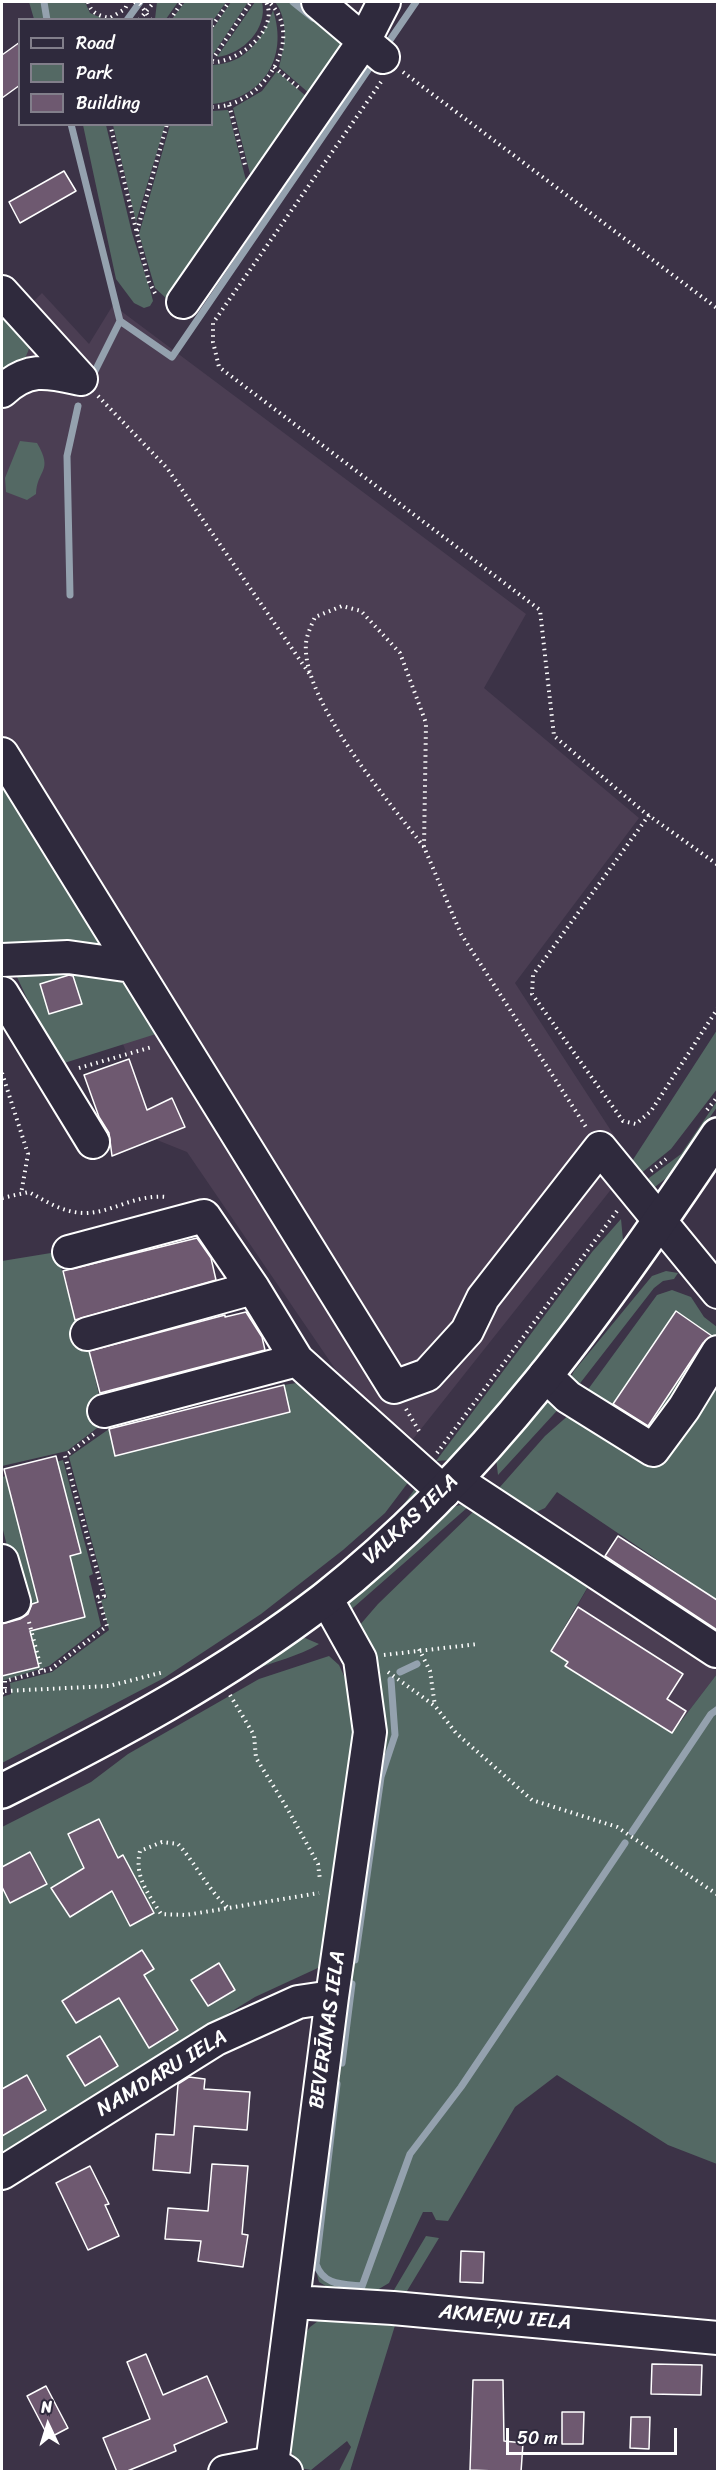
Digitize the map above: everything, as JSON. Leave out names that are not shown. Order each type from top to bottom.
[{"type":"main road","name":"VALKAS IELA","points":[[2,1791],[108,1738],[192,1690],[326,1598],[450,1486],[513,1418],[661,1220],[717,1135]]},
{"type":"street","points":[[318,2],[380,54]]},
{"type":"street","points":[[183,302],[319,105],[380,54],[384,2]]},
{"type":"street","points":[[2,292],[81,379]]},
{"type":"street","points":[[2,390],[9,384],[40,370],[81,379]]},
{"type":"street","points":[[2,754],[394,1388],[427,1375],[467,1331],[483,1299],[600,1148],[661,1220],[717,1292]]},
{"type":"street","points":[[2,960],[68,957],[132,966]]},
{"type":"street","points":[[2,993],[93,1142]]},
{"type":"street","points":[[69,1252],[204,1216],[253,1288],[297,1360],[450,1486],[716,1651]]},
{"type":"street","points":[[87,1334],[253,1288]]},
{"type":"street","points":[[545,1375],[568,1397],[653,1450],[684,1408],[717,1352]]},
{"type":"street","points":[[104,1411],[297,1360]]},
{"type":"street","points":[[2,1561],[8,1604]]},
{"type":"street","name":"BEVERĪNAS IELA","points":[[276,2469],[293,2302],[332,1997],[370,1732],[360,1659],[326,1598]]},
{"type":"street","name":"NAMDARU IELA","points":[[2,2173],[216,2039],[298,2002],[332,1997]]},
{"type":"street","name":"AKMEŅU IELA","points":[[293,2302],[393,2308],[717,2338]]},
{"type":"street","points":[[225,2472],[276,2469]]},
{"type":"path","points":[[88,2],[90,9],[100,16],[110,18],[125,9],[128,2]]},
{"type":"path","points":[[134,2],[140,4],[150,18]]},
{"type":"path","points":[[141,18],[154,2]]},
{"type":"path","points":[[171,18],[182,2]]},
{"type":"path","points":[[213,25],[229,2]]},
{"type":"path","points":[[213,59],[251,2]]},
{"type":"path","points":[[213,61],[233,58],[253,44],[268,18],[268,2]]},
{"type":"path","points":[[213,107],[229,105],[247,98],[259,89],[274,67],[282,30],[279,14],[268,2]]},
{"type":"path","points":[[717,309],[380,54],[213,323],[213,342],[219,367],[540,610],[554,736],[649,815],[717,865]]},
{"type":"path","points":[[274,67],[319,105]]},
{"type":"path","points":[[229,105],[254,199]]},
{"type":"path","points":[[110,126],[149,282],[158,298],[171,305],[183,302]]},
{"type":"path","points":[[137,233],[166,126]]},
{"type":"path","points":[[81,379],[167,468],[311,677],[349,750],[424,847],[461,934],[521,1030],[600,1148]]},
{"type":"path","points":[[311,677],[306,642],[315,616],[342,606],[361,611],[400,653],[426,723],[424,847]]},
{"type":"path","points":[[649,815],[533,975],[532,994],[623,1121],[636,1124],[651,1111],[717,1008]]},
{"type":"path","points":[[52,1075],[177,1040]]},
{"type":"path","points":[[2,1073],[28,1154],[21,1194]]},
{"type":"path","points":[[2,1198],[29,1192],[56,1208],[86,1213],[150,1195],[181,1198],[204,1216]]},
{"type":"path","points":[[428,1447],[434,1457],[614,1214]]},
{"type":"path","points":[[394,1388],[422,1437]]},
{"type":"path","points":[[104,1411],[107,1423],[65,1456],[104,1596],[98,1597],[107,1626],[51,1669],[5,1681],[3,1692],[109,1686],[158,1672],[174,1673]]},
{"type":"path","points":[[8,1604],[29,1622],[42,1672]]},
{"type":"path","points":[[360,1659],[419,1649],[478,1644]]},
{"type":"path","points":[[419,1649],[430,1671],[435,1706]]},
{"type":"path","points":[[360,1659],[395,1676],[435,1706],[456,1733],[532,1800],[617,1827],[717,1895]]},
{"type":"path","points":[[226,1689],[254,1735],[256,1758],[318,1864],[322,1893],[186,1915],[161,1914],[144,1888],[136,1866],[140,1851],[162,1842],[178,1844],[198,1866],[210,1892],[227,1907]]},
{"type":"shaded area","points":[[42,293],[89,344],[113,305],[526,614],[484,688],[639,818],[515,983],[632,1163],[413,1439],[340,1376],[187,1152],[157,1140],[129,1059],[74,923],[2,801],[2,366],[21,314]]},
{"type":"shaded area","points":[[618,1536],[717,1600],[717,1674],[672,1733],[565,1666],[551,1651]]},
{"type":"green space","points":[[29,2],[85,2],[90,13],[102,18],[34,18]]},
{"type":"green space","points":[[157,2],[178,2],[167,18],[155,18]]},
{"type":"green space","points":[[185,2],[226,2],[213,21],[213,18],[173,18]]},
{"type":"green space","points":[[231,2],[248,2],[213,54],[213,29]]},
{"type":"green space","points":[[255,2],[262,2],[263,12],[261,22],[252,38],[236,51],[217,57]]},
{"type":"green space","points":[[275,2],[303,2],[355,44],[318,101],[279,67],[283,51],[284,25]]},
{"type":"green space","points":[[273,10],[277,28],[277,45],[274,60],[267,74],[245,94],[230,101],[213,104],[213,65],[224,64],[244,55],[258,40]]},
{"type":"green space","points":[[277,71],[315,104],[254,189],[233,108],[262,91]]},
{"type":"green space","points":[[228,110],[250,196],[168,300],[155,288],[139,234],[170,126],[213,126],[213,111]]},
{"type":"green space","points":[[83,126],[106,126],[132,233],[153,301],[150,306],[144,308],[134,303],[116,279]]},
{"type":"green space","points":[[113,126],[165,126],[136,222]]},
{"type":"green space","points":[[2,301],[32,337],[22,365],[2,387]]},
{"type":"green space","points":[[20,441],[37,443],[44,460],[36,494],[27,500],[6,492],[5,478]]},
{"type":"green space","points":[[2,766],[159,1033],[58,1065],[17,977],[40,965],[34,943],[2,949]]},
{"type":"green space","points":[[717,1030],[717,1089],[671,1149],[639,1175],[625,1172]]},
{"type":"green space","points":[[717,1101],[717,1107],[669,1176],[651,1190],[641,1189],[649,1178],[681,1154]]},
{"type":"green space","points":[[621,1219],[623,1240],[614,1260],[530,1379],[452,1460],[436,1461],[592,1252]]},
{"type":"green space","points":[[57,1252],[75,1320],[89,1351],[105,1422],[67,1451],[2,1466],[2,1261]]},
{"type":"green space","points":[[666,1271],[678,1273],[674,1279],[663,1281],[654,1288],[574,1391],[571,1377],[574,1371],[652,1276]]},
{"type":"green space","points":[[672,1290],[691,1297],[704,1317],[717,1327],[717,1338],[651,1435],[581,1399],[657,1295]]},
{"type":"green space","points":[[717,1359],[717,1600],[557,1492],[545,1508],[530,1515],[492,1496],[545,1436],[571,1413],[640,1449]]},
{"type":"green space","points":[[315,1380],[413,1476],[385,1513],[343,1550],[261,1614],[164,1678],[2,1763],[2,1697],[11,1694],[10,1683],[52,1672],[109,1630],[101,1600],[107,1598],[69,1457],[109,1429],[284,1385]]},
{"type":"green space","points":[[557,1400],[564,1403],[498,1475],[496,1458],[548,1401]]},
{"type":"green space","points":[[63,1460],[93,1574],[89,1576],[101,1626],[49,1666],[2,1681],[2,1614],[22,1606],[2,1526],[2,1477]]},
{"type":"green space","points":[[417,1485],[417,1498],[341,1566],[275,1618],[189,1672],[289,1602],[361,1547],[397,1512]]},
{"type":"green space","points":[[460,1505],[468,1507],[346,1614],[349,1600],[449,1508]]},
{"type":"green space","points":[[475,1510],[593,1578],[551,1650],[568,1662],[565,1666],[672,1733],[717,1674],[717,2164],[668,2145],[557,2075],[515,2107],[448,2221],[436,2220],[432,2212],[423,2212],[389,2283],[372,2293],[331,2289],[319,2282],[313,2260],[380,1750],[382,1697],[365,1649],[352,1634],[378,1604]]},
{"type":"green space","points":[[293,1638],[305,1638],[319,1644],[251,1671]]},
{"type":"green space","points":[[329,1656],[339,1665],[352,1693],[354,1716],[351,1797],[320,1967],[255,1997],[2,2153],[2,1827],[91,1782],[128,1754],[259,1679]]},
{"type":"green space","points":[[426,2236],[439,2238],[404,2296],[391,2295]]},
{"type":"green space","points":[[326,2315],[397,2319],[350,2471],[339,2471],[351,2447],[347,2441],[311,2470],[300,2468],[290,2449],[289,2426],[301,2340],[310,2327]]},
{"type":"building","points":[[18,43],[18,86],[2,98],[2,55]]},
{"type":"building","points":[[64,171],[76,191],[20,223],[9,202]]},
{"type":"building","points":[[69,975],[73,976],[82,1004],[49,1014],[40,984]]},
{"type":"building","points":[[129,1059],[147,1110],[172,1098],[185,1127],[112,1156],[109,1133],[99,1117],[84,1075]]},
{"type":"building","points":[[197,1238],[211,1258],[216,1280],[75,1320],[63,1271]]},
{"type":"building","points":[[676,1311],[712,1336],[703,1343],[648,1426],[613,1404]]},
{"type":"building","points":[[246,1312],[262,1337],[265,1350],[100,1393],[89,1351],[225,1315],[225,1317]]},
{"type":"building","points":[[284,1385],[290,1412],[115,1456],[109,1429]]},
{"type":"building","points":[[56,1456],[81,1553],[70,1556],[85,1617],[30,1631],[39,1667],[2,1676],[2,1624],[20,1619],[28,1614],[32,1604],[38,1602],[4,1469]]},
{"type":"building","points":[[618,1536],[717,1600],[717,1630],[605,1556]]},
{"type":"building","points":[[578,1607],[683,1674],[667,1699],[686,1711],[672,1733],[565,1666],[568,1662],[551,1651]]},
{"type":"building","points":[[99,1819],[118,1858],[123,1855],[154,1913],[130,1926],[112,1891],[70,1917],[51,1888],[84,1868],[68,1834]]},
{"type":"building","points":[[30,1852],[47,1884],[10,1903],[2,1887],[2,1867]]},
{"type":"building","points":[[142,1950],[154,1969],[144,1975],[178,2030],[149,2048],[119,1998],[76,2023],[62,2001]]},
{"type":"building","points":[[219,1963],[235,1990],[208,2006],[191,1980]]},
{"type":"building","points":[[100,2036],[118,2066],[85,2086],[67,2056]]},
{"type":"building","points":[[27,2075],[46,2110],[2,2136],[2,2089]]},
{"type":"building","points":[[189,2077],[205,2079],[204,2089],[250,2092],[247,2130],[194,2126],[190,2173],[153,2170],[156,2134],[174,2135],[178,2084]]},
{"type":"building","points":[[212,2164],[248,2166],[242,2234],[248,2235],[243,2267],[198,2261],[201,2241],[165,2239],[168,2208],[208,2211]]},
{"type":"building","points":[[90,2166],[109,2204],[105,2205],[119,2236],[88,2250],[56,2183]]},
{"type":"building","points":[[461,2251],[484,2252],[483,2283],[460,2282]]},
{"type":"building","points":[[146,2354],[163,2395],[207,2376],[227,2422],[174,2445],[176,2451],[125,2472],[117,2472],[103,2438],[150,2419],[127,2362]]},
{"type":"building","points":[[652,2364],[702,2365],[701,2395],[651,2394]]},
{"type":"building","points":[[473,2380],[503,2380],[504,2441],[523,2443],[521,2472],[470,2470]]},
{"type":"building","points":[[46,2386],[68,2428],[49,2438],[27,2396]]},
{"type":"building","points":[[562,2412],[584,2412],[583,2444],[562,2444]]},
{"type":"building","points":[[631,2417],[650,2417],[649,2449],[630,2448]]},
{"type":"waterway","points":[[44,2],[47,18]]},
{"type":"waterway","points":[[128,18],[140,2]]},
{"type":"waterway","points":[[293,2],[313,18]]},
{"type":"waterway","points":[[390,40],[416,2]]},
{"type":"waterway","points":[[120,321],[172,357],[370,67]]},
{"type":"waterway","points":[[71,126],[120,321],[94,373]]},
{"type":"waterway","points":[[70,595],[67,456],[78,406]]},
{"type":"waterway","points":[[400,1672],[417,1664]]},
{"type":"waterway","points":[[355,1960],[381,1777],[395,1735],[391,1680]]},
{"type":"waterway","points":[[632,1832],[711,1714],[718,1709]]},
{"type":"waterway","points":[[361,2289],[410,2154],[461,2087],[625,1843]]},
{"type":"waterway","points":[[342,2063],[352,1984]]},
{"type":"waterway","points":[[337,2084],[316,2264],[328,2280],[362,2286]]}]
